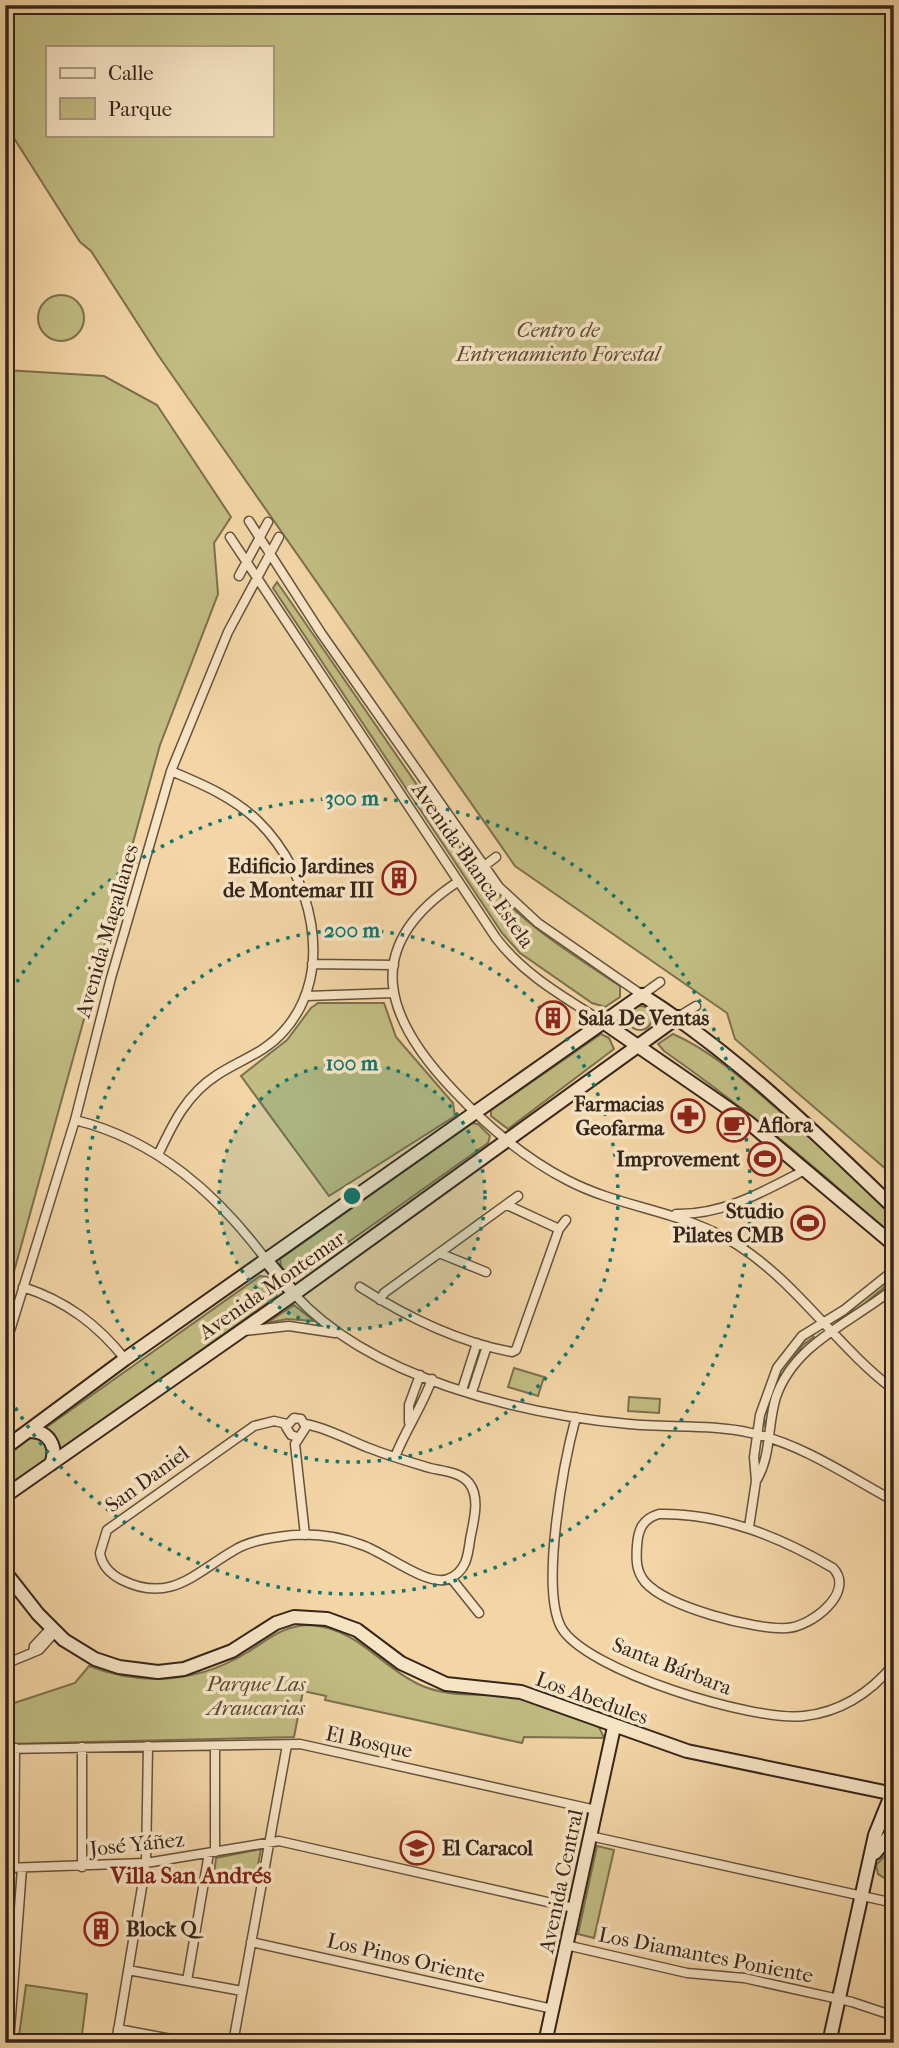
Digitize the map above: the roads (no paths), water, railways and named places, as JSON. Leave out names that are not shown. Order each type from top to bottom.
[{"type":"main road","name":"Avenida Blanca Estela","points":[[642,995],[678,1017],[831,1147],[894,1208]]},
{"type":"main road","name":"Avenida Montemar","points":[[9,1442],[30,1431],[125,1359],[642,995]]},
{"type":"main road","name":"Avenida Montemar","points":[[5,1496],[294,1294],[678,1017]]},
{"type":"main road","name":"Avenida Blanca Estela","points":[[603,1022],[748,1122],[894,1245]]},
{"type":"main road","points":[[267,1261],[294,1294]]},
{"type":"main road","points":[[30,1431],[41,1433],[51,1441],[54,1455],[51,1464]]},
{"type":"main road","name":"Los Abedules","points":[[5,1572],[53,1630],[84,1653],[107,1664],[158,1672],[209,1662],[284,1620],[305,1617],[327,1619],[357,1630],[401,1663],[435,1680],[543,1698],[614,1727],[687,1751],[893,1791]]},
{"type":"main road","name":"Avenida Central","points":[[545,2043],[614,1727]]},
{"type":"main road","points":[[829,2043],[869,1863],[893,1791]]},
{"type":"main road","points":[[869,1863],[894,1830]]},
{"type":"street","name":"Avenida Blanca Estela","points":[[249,521],[483,867],[523,911],[642,995]]},
{"type":"street","points":[[239,576],[268,522]]},
{"type":"street","name":"Avenida Blanca Estela","points":[[230,537],[456,883],[512,958],[603,1022]]},
{"type":"street","name":"Avenida Magallanes","points":[[5,1347],[75,1121],[111,978],[171,771],[228,632],[279,537]]},
{"type":"street","points":[[158,1155],[172,1125],[192,1097],[216,1075],[256,1055],[275,1041],[290,1024],[307,996],[312,964],[312,936],[304,894],[276,842],[256,820],[233,801],[171,771]]},
{"type":"street","points":[[483,867],[496,857]]},
{"type":"street","points":[[456,883],[431,901],[415,917],[404,935],[394,965],[393,993],[414,1045],[474,1113],[506,1140],[548,1169],[586,1189],[627,1205],[670,1214],[712,1230],[767,1266],[831,1332],[894,1390]]},
{"type":"street","points":[[312,964],[394,965]]},
{"type":"street","name":"Avenida Montemar","points":[[642,995],[660,982]]},
{"type":"street","points":[[307,996],[393,993]]},
{"type":"street","name":"Avenida Montemar","points":[[678,1017],[696,1006]]},
{"type":"street","points":[[75,1121],[141,1144],[158,1155],[211,1196],[241,1227],[267,1261]]},
{"type":"street","points":[[670,1214],[716,1209],[770,1190],[806,1170]]},
{"type":"street","points":[[380,1300],[384,1293],[518,1196]]},
{"type":"street","points":[[507,1205],[559,1229]]},
{"type":"street","points":[[712,1230],[712,1216],[716,1209]]},
{"type":"street","points":[[360,1287],[415,1319],[477,1343],[509,1352],[516,1350],[559,1229],[566,1220]]},
{"type":"street","points":[[439,1253],[486,1272]]},
{"type":"street","points":[[749,1527],[756,1481],[754,1457],[757,1435],[764,1399],[777,1368],[802,1336],[869,1292],[894,1270]]},
{"type":"street","points":[[23,1287],[79,1314],[97,1327],[125,1359]]},
{"type":"street","points":[[756,1481],[766,1460],[774,1406],[786,1375],[805,1351],[894,1288]]},
{"type":"street","points":[[294,1294],[337,1334],[420,1375],[462,1390],[576,1417],[769,1438],[816,1458],[894,1501]]},
{"type":"street","points":[[241,1331],[289,1326],[337,1334]]},
{"type":"street","points":[[462,1390],[477,1343]]},
{"type":"street","points":[[472,1392],[487,1346]]},
{"type":"street","points":[[409,1422],[409,1405],[420,1375]]},
{"type":"street","points":[[395,1457],[409,1422],[421,1409],[432,1379]]},
{"type":"street","name":"Santa Bárbara","points":[[576,1417],[556,1512],[554,1561],[559,1621],[570,1640],[605,1660],[674,1690],[722,1705],[780,1717],[806,1716],[843,1705],[866,1692],[894,1664]]},
{"type":"street","name":"San Daniel","points":[[298,1418],[305,1424],[320,1427],[395,1457],[459,1476],[472,1490],[474,1512],[467,1561],[451,1578],[432,1580],[362,1545],[334,1537],[304,1535],[249,1544],[235,1549],[188,1582],[159,1588],[140,1587],[115,1576],[103,1564],[100,1553],[107,1530],[232,1440],[260,1423],[287,1424],[298,1418]]},
{"type":"street","points":[[287,1424],[288,1433],[297,1437]]},
{"type":"street","points":[[297,1437],[304,1432],[305,1424]]},
{"type":"street","points":[[297,1437],[304,1535]]},
{"type":"street","points":[[654,1516],[680,1516],[749,1527],[836,1571],[841,1584],[838,1593],[816,1617],[789,1629],[731,1620],[663,1594],[650,1587],[638,1570],[639,1531],[654,1516]]},
{"type":"street","points":[[451,1578],[479,1614]]},
{"type":"street","points":[[5,1652],[9,1663],[33,1652],[34,1646],[53,1630]]},
{"type":"street","name":"El Bosque","points":[[5,1749],[300,1744],[596,1810]]},
{"type":"street","points":[[233,2043],[286,1745]]},
{"type":"street","points":[[116,2043],[146,1863],[148,1746]]},
{"type":"street","points":[[187,1980],[212,1853],[215,1746]]},
{"type":"street","points":[[82,1747],[82,1867]]},
{"type":"street","points":[[9,2043],[15,1748]]},
{"type":"street","points":[[590,1836],[894,1903]]},
{"type":"street","points":[[270,1841],[574,1908]]},
{"type":"street","name":"José Yáñez","points":[[14,1868],[146,1863],[270,1841]]},
{"type":"street","name":"Los Pinos Oriente","points":[[251,1942],[553,2009]]},
{"type":"street","name":"Los Diamantes Poniente","points":[[566,1945],[687,1973],[744,1978],[839,1999],[894,2016]]},
{"type":"street","points":[[128,1970],[242,1991]]},
{"type":"street","points":[[118,2029],[192,2043]]},
{"type":"place","name":"Edificio Jardines de Montemar III","points":[[399,878]]},
{"type":"place","name":"Sala De Ventas","points":[[553,1018]]},
{"type":"place","name":"Farmacias Geofarma","points":[[688,1116]]},
{"type":"place","name":"Aflora","points":[[734,1125]]},
{"type":"place","name":"Improvement","points":[[765,1159]]},
{"type":"place","name":"Studio Pilates CMB","points":[[808,1223]]},
{"type":"place","name":"El Caracol","points":[[417,1848]]},
{"type":"place","name":"Block Q","points":[[101,1929]]},
{"type":"district","name":"Villa San Andrés","points":[[191,1875]]},
{"type":"park label","name":"Centro de Entrenamiento Forestal","points":[[558,342]]},
{"type":"park label","name":"Parque Las Araucarias","points":[[256,1696]]}]
